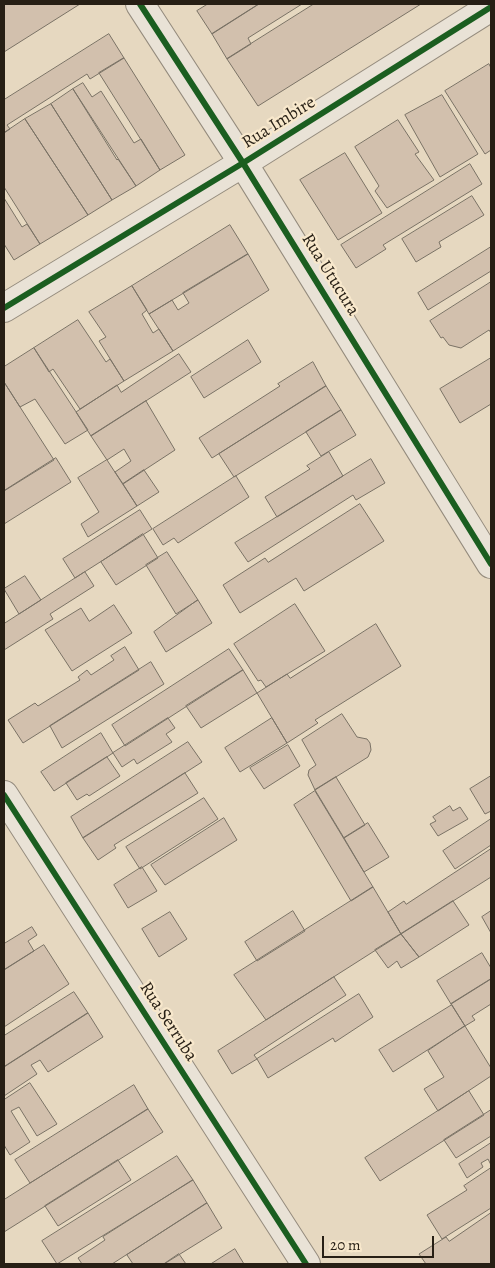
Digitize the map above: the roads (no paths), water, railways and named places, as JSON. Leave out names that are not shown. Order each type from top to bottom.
[{"type":"street","name":"Rua Utucura","points":[[140,4],[243,163],[491,564]]},
{"type":"street","name":"Rua Imbire","points":[[4,308],[243,163],[491,7]]},
{"type":"street","name":"Rua Serruba","points":[[4,795],[306,1264]]}]
